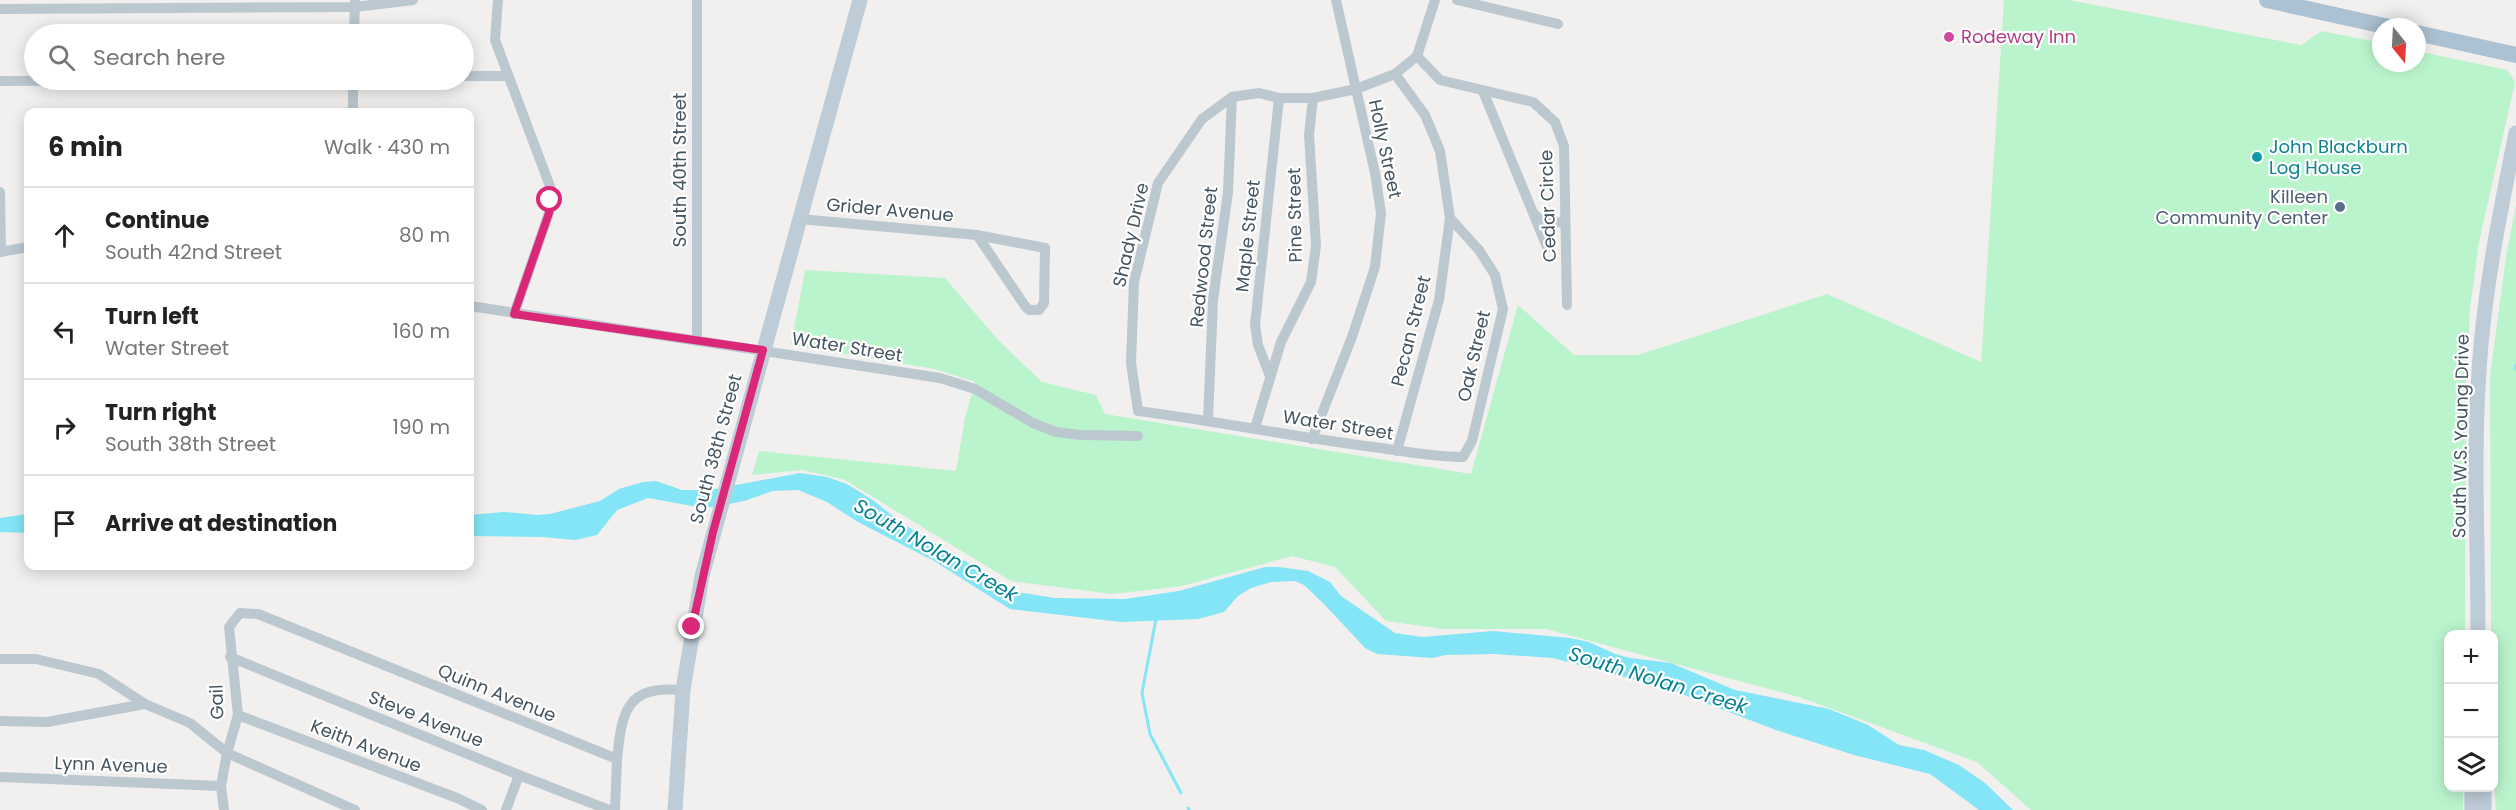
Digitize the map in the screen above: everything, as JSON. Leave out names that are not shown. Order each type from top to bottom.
[{"type":"main road","name":"South 38th Street","points":[[675,810],[683,690],[692,627],[713,532],[860,0]]},
{"type":"main road","points":[[2267,0],[2372,23]]},
{"type":"main road","points":[[2426,35],[2516,55]]},
{"type":"main road","name":"South W.S. Young Drive","points":[[2478,630],[2480,350],[2493,245],[2516,134]]},
{"type":"main road","points":[[2472,792],[2472,810]]},
{"type":"main road","points":[[2484,792],[2484,810]]},
{"type":"street","points":[[0,9],[413,0]]},
{"type":"street","points":[[498,0],[495,40],[551,189],[549,213],[514,314]]},
{"type":"street","name":"South 40th Street","points":[[697,0],[697,341]]},
{"type":"street","name":"Holly Street","points":[[1312,439],[1352,337],[1375,267],[1381,213],[1375,173],[1336,0]]},
{"type":"street","points":[[1417,56],[1435,0]]},
{"type":"street","points":[[1457,0],[1558,24]]},
{"type":"street","points":[[354,24],[355,3]]},
{"type":"street","name":"Shady Drive","points":[[1138,411],[1131,363],[1134,282],[1158,183],[1202,119],[1232,98],[1259,93],[1279,98],[1313,98],[1356,89],[1395,74],[1417,56]]},
{"type":"street","name":"Cedar Circle","points":[[1417,56],[1440,80],[1533,102],[1555,122],[1564,146],[1567,305]]},
{"type":"street","points":[[1395,74],[1425,115],[1440,151],[1450,218]]},
{"type":"street","points":[[474,76],[508,76]]},
{"type":"street","points":[[0,81],[24,81]]},
{"type":"street","points":[[353,90],[353,108]]},
{"type":"street","points":[[1483,91],[1547,247]]},
{"type":"street","name":"Redwood Street","points":[[1208,420],[1213,300],[1228,192],[1232,98]]},
{"type":"street","name":"Maple Street","points":[[1270,376],[1258,345],[1255,325],[1279,98]]},
{"type":"street","name":"Pine Street","points":[[1255,428],[1281,342],[1311,282],[1316,246],[1309,135],[1313,98]]},
{"type":"street","points":[[0,192],[0,252],[24,248]]},
{"type":"street","points":[[1533,213],[1542,222],[1549,224],[1565,222]]},
{"type":"street","name":"Pecan Street","points":[[1397,451],[1439,300],[1450,218]]},
{"type":"street","name":"Oak Street","points":[[1450,218],[1479,250],[1495,275],[1503,309],[1472,441],[1463,457]]},
{"type":"street","name":"Grider Avenue","points":[[799,219],[977,235],[1045,248],[1044,303],[1039,310],[1029,310],[1025,306],[977,235]]},
{"type":"street","name":"Water Street","points":[[474,307],[953,381],[975,389],[1033,423],[1056,432],[1138,436]]},
{"type":"street","name":"Water Street","points":[[1138,411],[1208,420],[1312,439],[1433,457],[1463,457]]},
{"type":"street","name":"Gail","points":[[224,810],[221,786],[227,753],[238,715],[230,657],[229,627],[240,613],[258,614]]},
{"type":"street","name":"Quinn Avenue","points":[[258,614],[617,759]]},
{"type":"street","name":"Steve Avenue","points":[[230,657],[609,810]]},
{"type":"street","points":[[0,659],[36,659],[99,674],[145,704],[190,723],[227,753],[354,810]]},
{"type":"street","points":[[615,810],[620,725],[625,711],[631,704],[653,690],[661,688],[683,690]]},
{"type":"street","points":[[0,721],[47,722],[145,704]]},
{"type":"street","name":"Keith Avenue","points":[[238,715],[457,798],[482,810]]},
{"type":"street","points":[[506,810],[519,775]]},
{"type":"street","name":"Lynn Avenue","points":[[0,777],[221,786]]},
{"type":"green space","points":[[2004,0],[2069,0],[2301,45],[2322,31],[2372,41],[2372,72],[2426,72],[2426,53],[2507,70],[2515,82],[2479,242],[2470,309],[2466,384],[2465,630],[2444,630],[2444,792],[2463,792],[2463,810],[2031,810],[1977,762],[1799,697],[1546,629],[1443,629],[1386,621],[1335,567],[1292,556],[1182,586],[1112,594],[1011,581],[845,480],[803,470],[752,475],[759,451],[956,471],[965,418],[975,382],[935,369],[791,345],[805,270],[945,278],[999,341],[1042,382],[1096,395],[1105,414],[1471,474],[1518,305],[1574,355],[1638,355],[1827,294],[1981,362]]},
{"type":"green space","points":[[2516,205],[2516,810],[2496,810],[2498,630],[2491,630],[2490,376],[2506,257]]},
{"type":"water","name":"South Nolan Creek","points":[[800,473],[827,477],[847,484],[874,501],[903,524],[1017,592],[1055,598],[1125,599],[1179,591],[1265,567],[1308,571],[1330,582],[1341,596],[1395,633],[1422,637],[1493,631],[1570,638],[1589,642],[1630,658],[1671,663],[1735,690],[1829,709],[1868,725],[1899,745],[1924,750],[1959,765],[1985,783],[2013,810],[1979,810],[1930,774],[1854,755],[1776,730],[1666,688],[1553,658],[1494,654],[1445,655],[1433,658],[1377,654],[1365,648],[1325,605],[1304,585],[1295,581],[1271,582],[1251,588],[1238,596],[1224,612],[1198,619],[1121,622],[1010,609],[934,561],[858,522],[827,502],[798,490],[773,491],[744,501],[713,507],[698,507],[648,498],[617,510],[597,535],[575,540],[474,536],[474,515],[504,512],[550,514],[600,501],[619,489],[643,482],[656,481],[682,490],[715,489]]},
{"type":"water","points":[[24,515],[24,533],[0,532],[0,518]]},
{"type":"waterway","points":[[2515,369],[2516,365]]},
{"type":"waterway","points":[[1156,619],[1142,693],[1150,734],[1181,793]]},
{"type":"place","name":"Rodeway Inn","points":[[1949,37]]},
{"type":"place","name":"John Blackburn Log House","points":[[2257,157]]},
{"type":"place","name":"Killeen Community Center","points":[[2340,207]]},
{"type":"route","points":[[550,200],[549,213],[514,314],[763,350],[713,532],[692,627]]}]
